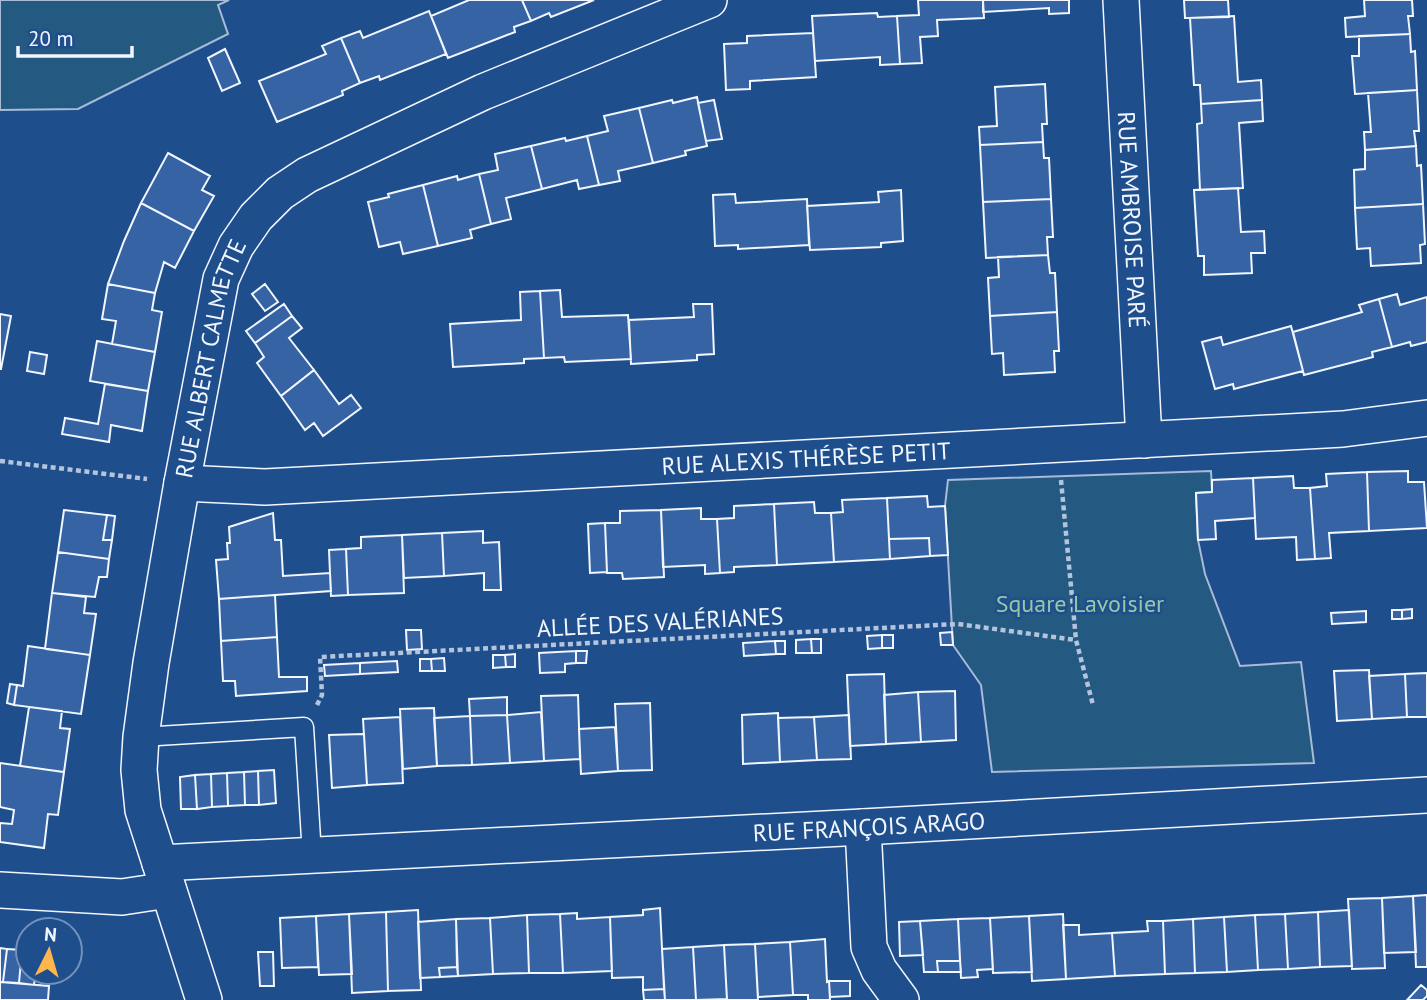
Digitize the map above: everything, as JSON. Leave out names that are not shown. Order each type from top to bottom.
[{"type":"street","name":"RUE ALBERT CALMETTE","points":[[204,1000],[146,825],[140,794],[141,737],[182,483],[221,279],[240,239],[268,204],[292,183],[307,175],[483,92],[709,0]]},
{"type":"street","name":"RUE AMBROISE PARÉ","points":[[1121,0],[1144,440]]},
{"type":"street","name":"RUE ALEXIS THÉRÈSE PETIT","points":[[182,483],[265,487],[1343,429],[1427,418]]},
{"type":"street","name":"RUE FRANÇOIS ARAGO","points":[[0,890],[122,897],[164,877],[312,855],[1427,795]]},
{"type":"street","points":[[863,827],[869,947],[879,970],[901,1000]]},
{"type":"lane","points":[[141,737],[304,727],[312,855]]},
{"type":"path","points":[[1058,444],[1076,640],[1093,705]]},
{"type":"path","points":[[0,461],[182,483]]},
{"type":"path","name":"ALLÉE DES VALÉRIANES","points":[[304,727],[323,695],[320,657],[958,624],[1076,640]]},
{"type":"green space","points":[[0,0],[229,0],[218,5],[228,34],[78,109],[0,110]]},
{"type":"green space","name":"Square Lavoisier","points":[[1211,471],[1212,492],[1196,493],[1198,540],[1205,574],[1240,666],[1301,662],[1314,763],[992,772],[981,685],[953,645],[945,506],[948,480]]},
{"type":"building","points":[[469,0],[522,0],[531,21],[514,27],[515,32],[448,58],[431,16]]},
{"type":"building","points":[[522,0],[594,0],[551,17],[549,13],[531,21]]},
{"type":"building","points":[[918,0],[983,0],[984,18],[937,20],[938,36],[920,37],[922,63],[900,64],[897,16],[919,15]]},
{"type":"building","points":[[983,0],[1069,0],[1069,13],[1049,14],[1049,8],[983,12]]},
{"type":"building","points":[[1184,0],[1228,0],[1229,17],[1185,18]]},
{"type":"building","points":[[1364,0],[1412,0],[1413,16],[1408,16],[1410,34],[1346,37],[1345,18],[1365,16]]},
{"type":"building","points":[[429,11],[446,54],[380,80],[379,76],[360,83],[341,38],[360,31],[363,38]]},
{"type":"building","points":[[877,13],[878,17],[897,16],[900,64],[880,65],[880,57],[815,61],[812,16]]},
{"type":"building","points":[[1234,16],[1238,82],[1261,80],[1262,100],[1201,104],[1200,85],[1194,85],[1190,18]]},
{"type":"building","points":[[813,33],[816,77],[750,81],[750,89],[726,90],[724,44],[747,43],[747,36]]},
{"type":"building","points":[[1410,34],[1411,52],[1415,51],[1417,90],[1355,94],[1352,56],[1359,56],[1359,36]]},
{"type":"building","points":[[341,38],[360,83],[342,91],[343,95],[277,122],[259,81],[326,54],[322,46]]},
{"type":"building","points":[[225,49],[240,83],[222,91],[208,58]]},
{"type":"building","points":[[1045,84],[1047,124],[1042,124],[1043,142],[980,145],[979,127],[997,126],[995,87]]},
{"type":"building","points":[[1417,90],[1419,131],[1414,131],[1416,146],[1365,150],[1364,132],[1371,132],[1368,93]]},
{"type":"building","points":[[697,97],[707,146],[685,151],[686,155],[653,163],[639,108]]},
{"type":"building","points":[[714,100],[722,139],[706,141],[698,103]]},
{"type":"building","points":[[1262,100],[1263,121],[1239,123],[1243,188],[1200,190],[1197,124],[1202,123],[1201,104]]},
{"type":"building","points":[[639,108],[653,163],[618,171],[620,181],[599,185],[587,136],[608,131],[604,116]]},
{"type":"building","points":[[587,136],[599,185],[579,189],[577,180],[542,189],[531,146]]},
{"type":"building","points":[[1043,142],[1044,158],[1049,158],[1051,199],[983,202],[980,145]]},
{"type":"building","points":[[531,146],[542,189],[506,198],[511,219],[491,224],[479,174],[498,170],[495,154]]},
{"type":"building","points":[[1416,146],[1417,166],[1421,165],[1423,204],[1355,208],[1354,170],[1365,169],[1365,150]]},
{"type":"building","points":[[168,153],[210,176],[202,190],[214,196],[194,231],[141,203]]},
{"type":"building","points":[[479,174],[491,224],[470,230],[472,238],[438,246],[423,185],[457,176],[458,180]]},
{"type":"building","points":[[423,185],[438,246],[403,254],[400,242],[379,247],[368,202]]},
{"type":"building","points":[[1238,188],[1241,232],[1264,231],[1265,253],[1251,253],[1252,273],[1204,275],[1204,256],[1198,256],[1194,190]]},
{"type":"building","points":[[901,190],[903,241],[881,243],[881,247],[810,250],[807,206],[879,202],[878,192]]},
{"type":"building","points":[[735,194],[736,203],[807,199],[809,245],[738,249],[738,245],[715,246],[713,195]]},
{"type":"building","points":[[1051,199],[1053,237],[1047,237],[1048,255],[986,258],[983,202]]},
{"type":"building","points":[[141,203],[194,231],[175,268],[164,262],[155,293],[108,284]]},
{"type":"building","points":[[1423,204],[1425,244],[1420,245],[1421,263],[1371,266],[1370,248],[1357,249],[1355,208]]},
{"type":"building","points":[[1048,255],[1050,273],[1055,273],[1057,312],[990,316],[988,278],[999,277],[998,257]]},
{"type":"building","points":[[108,284],[155,293],[152,310],[162,312],[155,352],[112,344],[116,321],[102,319]]},
{"type":"building","points":[[265,284],[278,302],[265,311],[252,294]]},
{"type":"building","points":[[560,290],[562,317],[628,315],[631,359],[565,362],[564,357],[544,358],[540,291]]},
{"type":"building","points":[[540,291],[544,358],[524,359],[524,363],[453,367],[450,324],[521,320],[520,292]]},
{"type":"building","points":[[1397,294],[1400,305],[1427,297],[1427,342],[1411,346],[1410,342],[1392,347],[1379,299]]},
{"type":"building","points":[[1379,299],[1392,347],[1372,352],[1373,357],[1304,375],[1293,332],[1362,312],[1359,305]]},
{"type":"building","points":[[284,304],[292,316],[255,343],[246,331]]},
{"type":"building","points":[[693,304],[712,304],[714,354],[697,355],[697,360],[631,364],[629,320],[694,317]]},
{"type":"building","points":[[1057,312],[1059,351],[1054,351],[1055,372],[1004,375],[1003,353],[992,354],[990,316]]},
{"type":"building","points":[[0,314],[11,316],[1,369],[0,369]]},
{"type":"building","points":[[292,316],[302,328],[289,338],[314,370],[281,396],[257,363],[264,357],[255,343]]},
{"type":"building","points":[[1291,326],[1303,371],[1234,389],[1233,384],[1215,389],[1202,342],[1221,337],[1223,345]]},
{"type":"building","points":[[97,341],[155,352],[148,391],[90,381]]},
{"type":"building","points":[[30,352],[47,355],[44,374],[27,371]]},
{"type":"building","points":[[314,370],[339,404],[351,395],[361,408],[323,436],[314,423],[305,430],[281,396]]},
{"type":"building","points":[[105,384],[148,391],[142,431],[111,425],[109,442],[62,434],[65,418],[98,424]]},
{"type":"building","points":[[1408,471],[1408,482],[1424,482],[1427,528],[1369,531],[1367,472]]},
{"type":"building","points":[[1367,472],[1369,531],[1329,533],[1331,558],[1315,559],[1310,488],[1327,486],[1326,474]]},
{"type":"building","points":[[1293,476],[1294,488],[1310,488],[1315,559],[1297,560],[1296,537],[1256,539],[1253,478]]},
{"type":"building","points":[[1253,478],[1255,518],[1215,521],[1216,539],[1198,540],[1196,493],[1212,492],[1212,480]]},
{"type":"building","points":[[927,496],[928,507],[945,506],[948,555],[930,556],[929,538],[889,539],[887,498]]},
{"type":"building","points":[[887,498],[890,559],[834,562],[831,513],[843,512],[842,500]]},
{"type":"building","points":[[814,502],[815,513],[831,513],[834,562],[777,565],[774,504]]},
{"type":"building","points":[[774,504],[777,565],[734,567],[734,572],[720,573],[717,519],[734,518],[734,506]]},
{"type":"building","points":[[701,508],[701,519],[717,519],[720,573],[705,574],[705,565],[663,567],[661,510]]},
{"type":"building","points":[[64,510],[107,515],[103,540],[112,540],[109,559],[58,552]]},
{"type":"building","points":[[661,510],[664,577],[623,579],[622,573],[607,573],[605,523],[620,523],[620,511]]},
{"type":"building","points":[[273,513],[275,540],[281,540],[283,576],[330,573],[331,591],[219,599],[216,560],[228,559],[229,527]]},
{"type":"building","points":[[107,515],[115,516],[112,540],[103,540]]},
{"type":"building","points":[[605,523],[607,572],[590,573],[588,524]]},
{"type":"building","points":[[483,531],[483,543],[499,542],[501,590],[484,590],[484,573],[444,576],[442,533]]},
{"type":"building","points":[[442,533],[444,576],[404,578],[402,535]]},
{"type":"building","points":[[402,535],[404,593],[348,595],[346,549],[361,548],[361,537]]},
{"type":"building","points":[[929,538],[930,556],[890,559],[889,539]]},
{"type":"building","points":[[346,549],[348,595],[331,596],[329,550]]},
{"type":"building","points":[[58,552],[109,559],[107,577],[99,577],[95,597],[52,593]]},
{"type":"building","points":[[52,593],[86,597],[84,613],[96,614],[90,655],[45,649]]},
{"type":"building","points":[[275,595],[277,637],[221,641],[219,599]]},
{"type":"building","points":[[1412,609],[1412,618],[1402,619],[1402,610]]},
{"type":"building","points":[[1392,610],[1402,610],[1402,619],[1392,619]]},
{"type":"building","points":[[1366,611],[1366,622],[1332,624],[1331,613]]},
{"type":"building","points":[[406,630],[421,630],[422,649],[407,650]]},
{"type":"building","points":[[952,632],[953,645],[941,645],[940,633]]},
{"type":"building","points":[[882,635],[893,635],[893,648],[882,648]]},
{"type":"building","points":[[882,635],[882,648],[868,649],[867,636]]},
{"type":"building","points":[[277,637],[279,677],[307,677],[307,691],[236,696],[235,681],[223,681],[221,641]]},
{"type":"building","points":[[811,639],[812,653],[796,653],[796,640]]},
{"type":"building","points":[[811,639],[821,639],[821,653],[812,653]]},
{"type":"building","points":[[775,641],[776,654],[744,656],[743,643]]},
{"type":"building","points":[[775,641],[785,641],[785,654],[776,654]]},
{"type":"building","points":[[28,646],[90,655],[81,714],[14,705],[17,685],[23,686]]},
{"type":"building","points":[[576,651],[587,651],[586,663],[576,663]]},
{"type":"building","points":[[576,651],[576,663],[565,664],[565,672],[540,673],[539,653]]},
{"type":"building","points":[[515,654],[515,667],[506,667],[505,655]]},
{"type":"building","points":[[493,655],[505,655],[506,667],[493,668]]},
{"type":"building","points":[[444,658],[445,671],[432,671],[431,659]]},
{"type":"building","points":[[420,659],[431,659],[432,671],[420,671]]},
{"type":"building","points":[[397,661],[398,672],[360,674],[360,663]]},
{"type":"building","points":[[360,663],[360,674],[325,676],[324,665]]},
{"type":"building","points":[[1369,670],[1372,719],[1337,721],[1334,671]]},
{"type":"building","points":[[1427,673],[1427,717],[1407,717],[1405,674]]},
{"type":"building","points":[[884,674],[886,744],[850,746],[847,675]]},
{"type":"building","points":[[1405,674],[1407,717],[1372,719],[1369,676]]},
{"type":"building","points":[[10,684],[17,685],[14,705],[7,703]]},
{"type":"building","points":[[955,691],[956,740],[921,742],[918,692]]},
{"type":"building","points":[[918,692],[921,742],[886,744],[884,695]]},
{"type":"building","points":[[578,695],[580,759],[544,761],[541,696]]},
{"type":"building","points":[[507,697],[507,715],[470,716],[469,699]]},
{"type":"building","points":[[650,703],[652,770],[618,771],[615,704]]},
{"type":"building","points":[[29,707],[62,711],[60,728],[70,729],[64,772],[20,766]]},
{"type":"building","points":[[434,708],[437,766],[403,769],[400,709]]},
{"type":"building","points":[[541,712],[544,761],[510,763],[507,715]]},
{"type":"building","points":[[778,713],[780,762],[743,764],[742,715]]},
{"type":"building","points":[[507,715],[510,763],[472,765],[470,716]]},
{"type":"building","points":[[849,715],[851,759],[817,760],[814,717]]},
{"type":"building","points":[[470,716],[472,765],[437,766],[434,718]]},
{"type":"building","points":[[400,717],[403,783],[367,785],[363,719]]},
{"type":"building","points":[[814,717],[817,760],[780,762],[778,718]]},
{"type":"building","points":[[615,727],[618,771],[581,774],[579,729]]},
{"type":"building","points":[[364,734],[367,785],[332,788],[329,735]]},
{"type":"building","points":[[0,763],[64,772],[58,815],[48,814],[44,848],[0,842],[0,823],[12,824],[14,810],[0,807]]},
{"type":"building","points":[[274,770],[276,803],[259,805],[258,771]]},
{"type":"building","points":[[258,771],[259,805],[245,805],[244,772]]},
{"type":"building","points":[[244,772],[245,805],[228,806],[227,773]]},
{"type":"building","points":[[227,773],[228,806],[212,807],[211,774]]},
{"type":"building","points":[[211,774],[212,807],[197,809],[195,775]]},
{"type":"building","points":[[195,775],[197,809],[181,809],[180,777]]},
{"type":"building","points":[[1427,895],[1427,967],[1416,967],[1413,896]]},
{"type":"building","points":[[1413,896],[1416,952],[1384,953],[1382,898]]},
{"type":"building","points":[[1382,898],[1385,968],[1352,969],[1348,899]]},
{"type":"building","points":[[660,908],[664,989],[643,990],[643,977],[612,978],[610,917],[643,915],[643,910]]},
{"type":"building","points":[[418,910],[421,990],[388,991],[386,912]]},
{"type":"building","points":[[1349,910],[1352,966],[1320,967],[1318,912]]},
{"type":"building","points":[[386,912],[388,991],[352,993],[349,914]]},
{"type":"building","points":[[1318,912],[1320,967],[1288,969],[1285,914]]},
{"type":"building","points":[[577,913],[577,919],[610,917],[612,971],[563,973],[560,914]]},
{"type":"building","points":[[349,914],[352,974],[319,975],[316,916]]},
{"type":"building","points":[[560,914],[563,973],[529,973],[527,915]]},
{"type":"building","points":[[1063,914],[1066,979],[1032,981],[1029,916]]},
{"type":"building","points":[[1285,914],[1288,969],[1258,970],[1255,915]]},
{"type":"building","points":[[527,915],[529,973],[493,974],[490,918]]},
{"type":"building","points":[[1255,915],[1258,970],[1227,972],[1224,917]]},
{"type":"building","points":[[316,916],[318,967],[282,968],[280,918]]},
{"type":"building","points":[[1029,916],[1032,972],[993,973],[990,918]]},
{"type":"building","points":[[1224,917],[1227,972],[1195,973],[1193,919]]},
{"type":"building","points":[[490,918],[493,974],[458,976],[456,919]]},
{"type":"building","points":[[990,918],[993,969],[977,970],[978,977],[961,978],[958,919]]},
{"type":"building","points":[[456,919],[457,967],[439,968],[440,977],[420,978],[418,922]]},
{"type":"building","points":[[958,919],[960,961],[937,961],[938,972],[924,972],[920,921]]},
{"type":"building","points":[[1193,919],[1195,973],[1165,974],[1163,921]]},
{"type":"building","points":[[920,921],[923,955],[900,956],[899,922]]},
{"type":"building","points":[[1147,921],[1163,921],[1165,974],[1115,976],[1112,933],[1148,931]]},
{"type":"building","points":[[1063,925],[1079,925],[1079,935],[1112,933],[1115,976],[1066,979]]},
{"type":"building","points":[[825,939],[830,1000],[808,1000],[808,995],[793,995],[790,942]]},
{"type":"building","points":[[790,942],[793,995],[758,997],[755,944]]},
{"type":"building","points":[[755,944],[758,1000],[727,1000],[724,945]]},
{"type":"building","points":[[724,945],[727,999],[696,1000],[693,947]]},
{"type":"building","points":[[693,947],[696,1000],[665,1000],[662,949]]},
{"type":"building","points":[[0,948],[7,949],[3,982],[0,982]]},
{"type":"building","points":[[7,949],[14,949],[14,983],[3,982]]},
{"type":"building","points":[[258,952],[273,952],[274,986],[260,986]]},
{"type":"building","points":[[937,961],[960,961],[961,972],[938,972]]},
{"type":"building","points":[[457,967],[458,976],[440,977],[439,968]]},
{"type":"building","points":[[829,981],[850,981],[850,996],[830,997]]},
{"type":"building","points":[[0,982],[14,983],[14,986],[49,986],[48,1000],[0,1000]]},
{"type":"building","points":[[1421,985],[1427,990],[1427,996],[1423,1000],[1407,1000]]},
{"type":"building","points":[[664,989],[665,1000],[644,1000],[643,990]]}]
